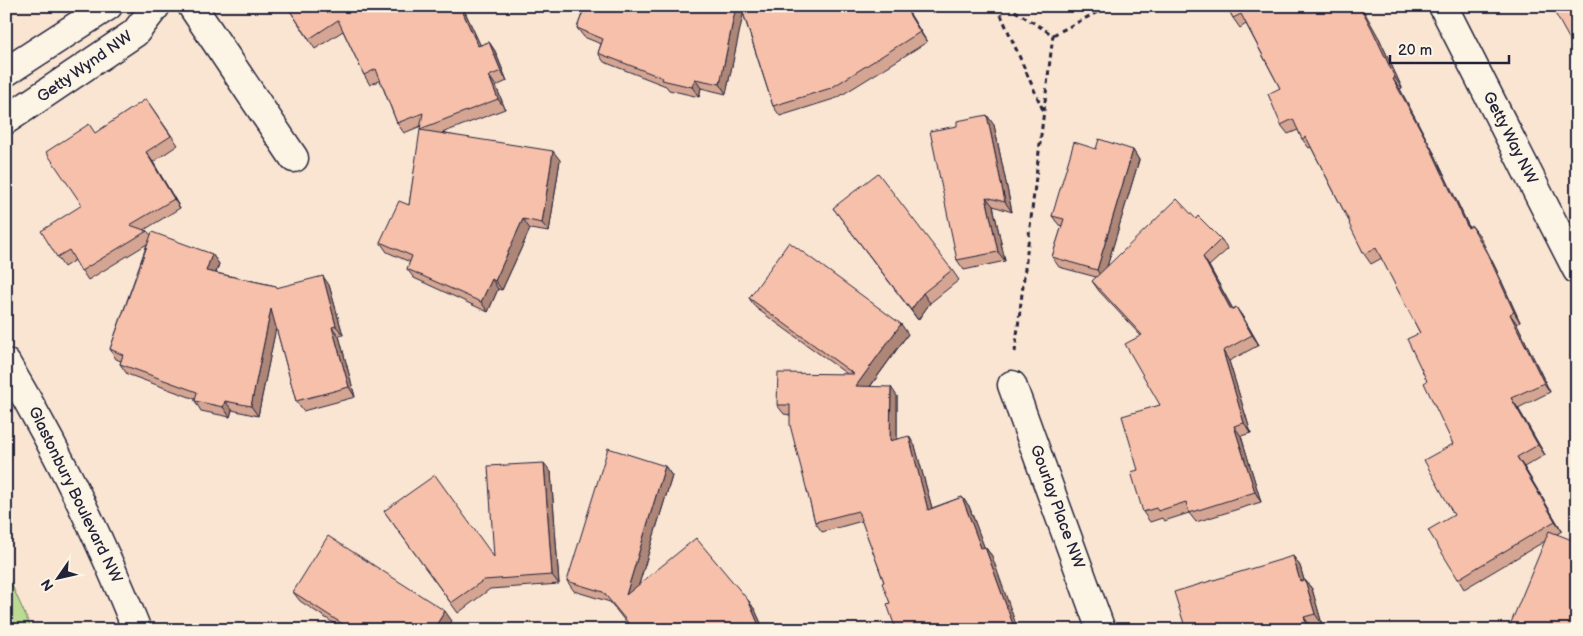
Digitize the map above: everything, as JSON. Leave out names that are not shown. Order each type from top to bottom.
[{"type":"street","points":[[6,72],[108,6]]},
{"type":"street","name":"Getty Wynd NW","points":[[6,120],[136,33],[156,6]]},
{"type":"street","points":[[192,6],[294,158]]},
{"type":"street","name":"Getty Way NW","points":[[1443,6],[1577,270]]},
{"type":"street","name":"Glastonbury Boulevard NW","points":[[6,363],[34,410],[83,506],[119,584],[137,630]]},
{"type":"street","name":"Gourlay Place NW","points":[[1012,385],[1102,630]]},
{"type":"path","points":[[997,6],[1043,110]]},
{"type":"path","points":[[1007,6],[1052,35]]},
{"type":"path","points":[[1052,35],[1109,6]]},
{"type":"path","points":[[1012,385],[1052,35]]},
{"type":"green space","points":[[6,572],[32,630],[6,630]]},
{"type":"building","points":[[287,6],[460,6],[478,46],[489,42],[501,71],[489,76],[498,99],[420,129],[423,113],[397,123],[376,69],[364,75],[338,20],[309,39]]},
{"type":"building","points":[[585,6],[736,6],[720,84],[695,79],[692,87],[662,80],[663,78],[598,53],[603,39],[577,28]]},
{"type":"building","points":[[741,6],[904,6],[920,32],[831,88],[773,106]]},
{"type":"building","points":[[1227,6],[1360,6],[1395,78],[1393,79],[1429,145],[1468,228],[1472,226],[1490,259],[1514,312],[1510,314],[1544,383],[1511,398],[1538,445],[1517,457],[1555,521],[1458,579],[1428,530],[1454,515],[1424,460],[1453,444],[1424,383],[1427,381],[1407,339],[1420,333],[1376,248],[1364,254],[1306,137],[1302,139],[1293,119],[1281,125],[1268,94],[1280,88],[1241,14],[1233,18]]},
{"type":"building","points":[[1551,6],[1577,6],[1577,50],[1575,49]]},
{"type":"building","points":[[146,99],[171,136],[146,152],[174,199],[130,225],[147,231],[81,271],[69,250],[57,257],[41,231],[82,205],[46,152],[89,124],[95,133]]},
{"type":"building","points":[[987,115],[1005,202],[986,197],[998,252],[957,260],[930,131],[957,126],[957,121]]},
{"type":"building","points":[[420,130],[553,151],[542,223],[523,219],[495,281],[492,279],[481,302],[407,269],[412,256],[380,242],[399,201],[409,205]]},
{"type":"building","points":[[1099,139],[1133,150],[1097,270],[1052,257],[1064,219],[1052,216],[1074,142],[1096,149]]},
{"type":"building","points":[[878,173],[952,270],[923,293],[911,310],[833,208]]},
{"type":"building","points":[[1177,199],[1196,219],[1198,216],[1221,239],[1203,257],[1231,310],[1236,307],[1252,335],[1223,351],[1244,423],[1234,426],[1255,492],[1189,513],[1186,502],[1158,511],[1156,508],[1143,512],[1131,472],[1138,470],[1122,416],[1160,405],[1125,344],[1142,335],[1092,281]]},
{"type":"building","points":[[152,232],[212,254],[206,271],[276,286],[276,288],[323,276],[336,326],[332,327],[349,387],[296,401],[271,309],[251,406],[225,401],[223,407],[195,401],[197,392],[120,364],[123,355],[110,349]]},
{"type":"building","points":[[789,242],[901,324],[856,386],[891,387],[890,441],[909,436],[928,510],[962,497],[981,548],[985,547],[1015,630],[896,630],[887,604],[890,603],[882,583],[884,582],[858,511],[815,522],[790,425],[790,405],[777,405],[778,373],[854,374],[749,298]]},
{"type":"building","points":[[608,448],[665,466],[626,595],[696,538],[748,600],[761,630],[634,630],[603,592],[567,581]]},
{"type":"building","points":[[544,463],[552,575],[484,580],[451,603],[384,511],[435,475],[494,557],[488,466]]},
{"type":"building","points":[[1549,531],[1577,542],[1577,630],[1508,630]]},
{"type":"building","points":[[328,536],[445,611],[433,630],[352,630],[293,592]]},
{"type":"building","points":[[1293,556],[1300,581],[1305,580],[1315,614],[1304,617],[1308,630],[1186,630],[1174,592]]}]
